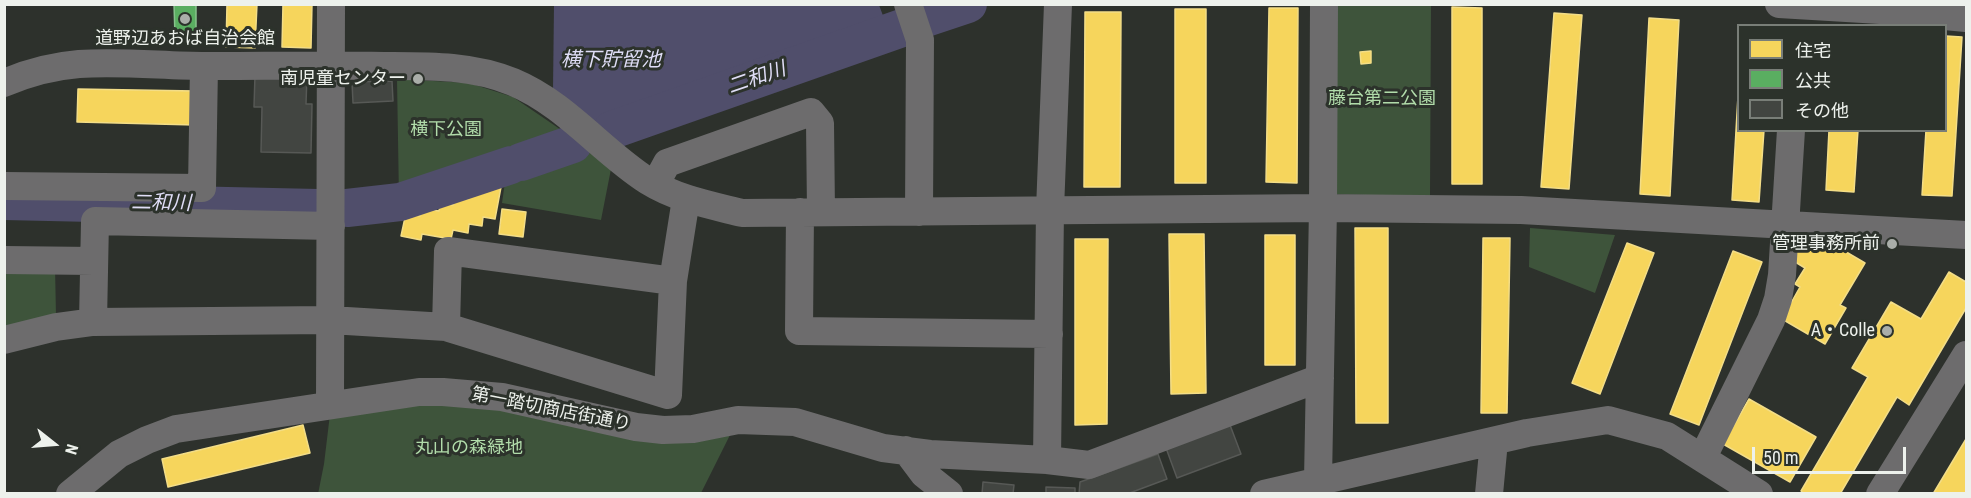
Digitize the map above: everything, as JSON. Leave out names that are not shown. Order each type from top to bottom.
[{"type":"street","points":[[330,405],[331,4]]},
{"type":"street","points":[[1047,460],[1050,210],[1058,4]]},
{"type":"street","points":[[1316,487],[1323,208],[1324,4]]},
{"type":"street","points":[[910,9],[920,40],[919,212]]},
{"type":"street","points":[[1794,10],[1954,13]]},
{"type":"street","points":[[4,83],[54,67],[80,64],[331,65],[472,69],[531,90],[579,125],[623,163],[655,185],[686,199],[742,213],[1323,208],[1521,210],[1966,235]]},
{"type":"street","points":[[4,186],[202,188],[204,66]]},
{"type":"street","points":[[655,185],[667,163],[811,112],[820,123],[799,331],[1049,334]]},
{"type":"street","points":[[1703,457],[1771,320],[1778,299],[1791,132]]},
{"type":"street","points":[[4,340],[56,327],[93,322],[330,320],[446,327],[668,395],[673,281],[686,199]]},
{"type":"street","points":[[93,322],[95,221],[331,214]]},
{"type":"street","points":[[446,327],[448,251],[673,281]]},
{"type":"street","points":[[4,260],[94,261]]},
{"type":"street","points":[[1880,494],[1966,355]]},
{"type":"street","name":"第一踏切商店街通り","points":[[70,494],[119,454],[176,429],[419,392],[465,393],[513,399],[636,427],[693,429],[738,420],[795,422],[883,448],[930,454],[1047,460],[1089,465],[1320,378]]},
{"type":"street","points":[[1264,494],[1316,487],[1527,433],[1608,420],[1667,436],[1759,494]]},
{"type":"street","points":[[1489,494],[1494,441]]},
{"type":"street","points":[[906,450],[924,474],[949,494]]},
{"type":"green space","name":"藤台第二公園","points":[[1335,5],[1431,5],[1430,197],[1333,194]]},
{"type":"green space","name":"横下公園","points":[[397,79],[469,83],[513,97],[570,136],[399,199]]},
{"type":"green space","name":"横下公園","points":[[584,148],[611,169],[601,220],[502,203],[506,175]]},
{"type":"green space","points":[[1530,228],[1615,235],[1595,293],[1529,267]]},
{"type":"green space","points":[[5,266],[55,266],[56,316],[5,330]]},
{"type":"green space","name":"丸山の森緑地","points":[[418,400],[731,433],[701,493],[318,494],[330,414]]},
{"type":"water","name":"横下貯留池","points":[[554,5],[879,5],[885,21],[597,126],[553,90]]},
{"type":"building: 住宅","points":[[227,4],[257,4],[255,48],[226,47]]},
{"type":"building: 住宅","points":[[283,4],[312,4],[311,48],[282,47]]},
{"type":"building: 住宅","points":[[1452,7],[1482,8],[1482,184],[1452,184]]},
{"type":"building: 住宅","points":[[1269,8],[1298,8],[1297,183],[1266,182]]},
{"type":"building: 住宅","points":[[1175,9],[1206,9],[1206,183],[1175,183]]},
{"type":"building: 住宅","points":[[1085,12],[1121,12],[1120,187],[1084,187]]},
{"type":"building: 住宅","points":[[1554,13],[1582,15],[1569,189],[1541,187]]},
{"type":"building: 住宅","points":[[1649,18],[1679,20],[1670,196],[1640,194]]},
{"type":"building: 住宅","points":[[1947,36],[1962,37],[1952,196],[1922,195],[1926,132],[1947,132]]},
{"type":"building: 住宅","points":[[1371,51],[1371,63],[1361,64],[1360,52]]},
{"type":"building: 住宅","points":[[78,89],[196,91],[195,125],[77,122]]},
{"type":"building: 住宅","points":[[1737,113],[1737,132],[1764,132],[1759,202],[1732,200]]},
{"type":"building: 住宅","points":[[1829,132],[1858,132],[1854,192],[1826,190]]},
{"type":"building: 住宅","points":[[485,184],[501,187],[495,219],[483,217],[482,226],[469,224],[468,233],[453,230],[451,239],[422,234],[421,240],[401,236],[406,213],[420,216],[421,208],[439,211],[440,203],[453,205],[454,197],[468,199],[470,191],[484,193]]},
{"type":"building: 住宅","points":[[502,209],[526,212],[523,237],[499,234]]},
{"type":"building: 住宅","points":[[1355,228],[1388,228],[1388,423],[1356,423]]},
{"type":"building: 住宅","points":[[1169,234],[1204,234],[1206,393],[1171,394]]},
{"type":"building: 住宅","points":[[1265,235],[1295,235],[1295,365],[1265,365]]},
{"type":"building: 住宅","points":[[1483,238],[1510,238],[1507,413],[1481,413]]},
{"type":"building: 住宅","points":[[1805,238],[1821,243],[1824,239],[1865,263],[1840,305],[1846,308],[1825,344],[1782,319],[1800,287],[1795,284],[1805,268],[1792,260]]},
{"type":"building: 住宅","points":[[1075,239],[1108,239],[1107,424],[1075,425]]},
{"type":"building: 住宅","points":[[1627,243],[1654,253],[1600,394],[1572,383]]},
{"type":"building: 住宅","points":[[1733,251],[1762,262],[1699,425],[1670,414]]},
{"type":"building: 住宅","points":[[1949,272],[1966,282],[1966,308],[1909,405],[1897,397],[1840,494],[1805,494],[1801,491],[1868,377],[1852,368],[1891,302],[1921,319]]},
{"type":"building: 住宅","points":[[1749,399],[1816,437],[1790,482],[1723,444]]},
{"type":"building: 住宅","points":[[303,425],[310,453],[168,487],[162,459]]},
{"type":"building: 住宅","points":[[1966,439],[1965,494],[1933,494]]},
{"type":"building: 公共","points":[[174,4],[196,4],[196,40],[184,40],[184,36],[175,36]]},
{"type":"building: その他","points":[[255,75],[307,75],[306,104],[312,104],[311,153],[261,152],[262,107],[254,107]]},
{"type":"building: その他","points":[[392,81],[393,101],[353,103],[352,82]]},
{"type":"building: その他","points":[[1230,425],[1241,454],[1177,478],[1166,448]]},
{"type":"building: その他","points":[[1158,454],[1167,479],[1127,494],[1079,494],[1080,482]]},
{"type":"building: その他","points":[[983,482],[1014,485],[1013,494],[982,494]]},
{"type":"building: その他","points":[[1046,487],[1075,488],[1075,494],[1046,494]]},
{"type":"waterway","name":"二和川","points":[[926,18],[968,4]]},
{"type":"waterway","name":"二和川","points":[[612,130],[902,28]]},
{"type":"waterway","name":"二和川","points":[[521,162],[573,144]]},
{"type":"waterway","name":"二和川","points":[[347,208],[400,202],[511,165]]},
{"type":"waterway","name":"二和川","points":[[4,201],[318,208]]},
{"type":"place","name":"道野辺あおば自治会館","points":[[185,19]]},
{"type":"place","name":"南児童センター","points":[[418,79]]},
{"type":"place","name":"管理事務所前","points":[[1892,244]]},
{"type":"place","name":"A・Colle","points":[[1887,331]]}]
